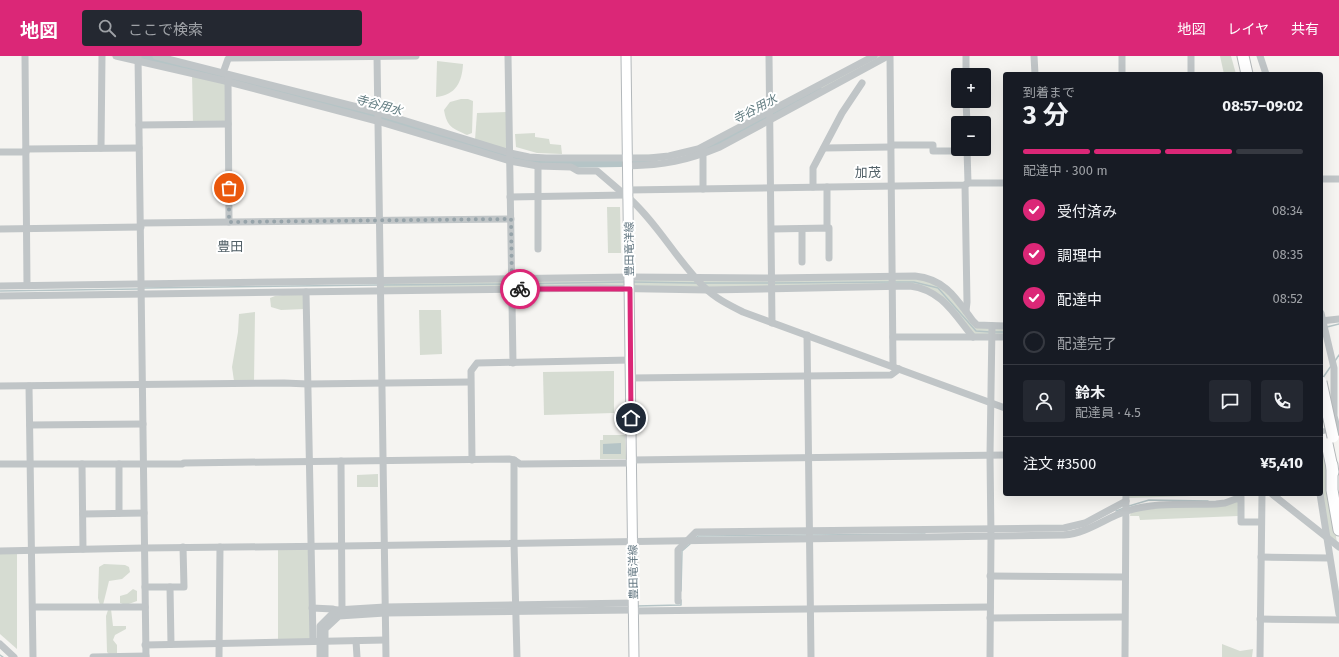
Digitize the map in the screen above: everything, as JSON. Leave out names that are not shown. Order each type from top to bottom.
[{"type":"highway","points":[[1236,56],[1240,72]]},
{"type":"highway","points":[[1243,56],[1247,72]]},
{"type":"highway","points":[[1323,392],[1331,434],[1339,502]]},
{"type":"highway","points":[[1323,419],[1331,434]]},
{"type":"highway","points":[[1335,466],[1332,490],[1339,530]]},
{"type":"main road","name":"豊田竜洋線","points":[[626,56],[634,657]]},
{"type":"street","points":[[25,56],[27,285]]},
{"type":"street","points":[[101,148],[102,56]]},
{"type":"street","points":[[116,56],[138,58],[227,77],[377,116],[538,166],[571,167],[578,171],[597,171],[628,194],[650,219],[695,277],[708,290],[728,304],[743,312],[772,323],[1003,407]]},
{"type":"street","points":[[156,56],[179,59],[227,77]]},
{"type":"street","points":[[377,56],[383,545],[386,657]]},
{"type":"street","points":[[229,222],[228,59],[416,56]]},
{"type":"street","points":[[508,56],[513,363]]},
{"type":"street","points":[[769,56],[772,188],[772,323]]},
{"type":"street","points":[[510,157],[672,163],[703,154],[720,147],[770,116],[874,56]]},
{"type":"street","points":[[628,162],[669,156],[698,149],[770,116],[889,56],[892,146],[893,338],[896,368],[891,375],[631,378]]},
{"type":"street","points":[[966,56],[966,68]]},
{"type":"street","points":[[1034,56],[1034,72]]},
{"type":"street","points":[[1122,56],[1122,72]]},
{"type":"street","points":[[1191,56],[1191,72]]},
{"type":"street","points":[[1260,56],[1265,72]]},
{"type":"street","points":[[93,657],[146,656],[138,58]]},
{"type":"street","points":[[813,187],[813,168],[842,113],[862,83]]},
{"type":"street","points":[[140,125],[228,124]]},
{"type":"street","points":[[824,148],[933,145],[933,151],[951,150]]},
{"type":"street","points":[[0,152],[26,150],[140,148]]},
{"type":"street","points":[[703,154],[703,189]]},
{"type":"street","points":[[960,321],[967,313],[967,156]]},
{"type":"street","points":[[538,166],[538,249]]},
{"type":"street","points":[[1323,179],[1339,179]]},
{"type":"street","points":[[510,197],[628,194],[703,189],[1003,183]]},
{"type":"street","points":[[826,228],[827,187]]},
{"type":"street","points":[[0,229],[229,222],[511,219]]},
{"type":"street","points":[[772,229],[830,228],[829,258]]},
{"type":"street","points":[[802,229],[802,262]]},
{"type":"street","points":[[0,296],[512,289],[630,283],[695,277],[773,278],[893,276],[926,277],[935,280],[952,293],[977,325],[1003,326]]},
{"type":"street","points":[[0,286],[512,279],[630,283],[708,290],[893,286],[918,287],[937,295],[947,305],[973,338]]},
{"type":"street","points":[[306,292],[312,608],[319,641],[325,657]]},
{"type":"street","points":[[1323,321],[1339,319]]},
{"type":"street","points":[[990,657],[990,455],[992,326]]},
{"type":"street","points":[[1323,333],[1334,368],[1334,416],[1331,434]]},
{"type":"street","points":[[807,335],[811,657]]},
{"type":"street","points":[[893,338],[1003,337]]},
{"type":"street","points":[[472,460],[470,382],[471,371],[477,363],[631,360]]},
{"type":"street","points":[[1334,368],[1339,360]]},
{"type":"street","points":[[0,386],[284,382],[308,384],[382,384],[470,382]]},
{"type":"street","points":[[30,386],[33,657]]},
{"type":"street","points":[[30,425],[142,424]]},
{"type":"street","points":[[0,464],[182,464],[509,459],[520,464],[809,457],[1003,455]]},
{"type":"street","points":[[514,460],[514,543],[517,657]]},
{"type":"street","points":[[320,657],[320,626],[339,610],[343,546],[341,461]]},
{"type":"street","points":[[82,464],[83,549]]},
{"type":"street","points":[[119,464],[119,513]]},
{"type":"street","points":[[1260,657],[1262,496]]},
{"type":"street","points":[[1275,496],[1339,547]]},
{"type":"street","points":[[1320,496],[1339,614]]},
{"type":"street","points":[[810,535],[990,528],[1064,528],[1085,523],[1126,498]]},
{"type":"street","points":[[1125,657],[1124,617],[1126,498]]},
{"type":"street","points":[[678,601],[678,550],[696,532],[991,537],[1073,534],[1090,529],[1126,511],[1148,505],[1225,504],[1241,498],[1240,522],[1261,522]]},
{"type":"street","points":[[83,514],[144,513]]},
{"type":"street","points":[[0,551],[184,547],[686,541]]},
{"type":"street","points":[[145,587],[184,587],[184,547]]},
{"type":"street","points":[[220,547],[220,657]]},
{"type":"street","points":[[1261,557],[1329,558]]},
{"type":"street","points":[[990,576],[1125,577]]},
{"type":"street","points":[[170,587],[171,644]]},
{"type":"street","points":[[33,607],[145,606]]},
{"type":"street","points":[[312,608],[339,610],[385,610],[633,607],[810,609],[990,607]]},
{"type":"street","points":[[319,641],[325,629],[339,616],[385,610]]},
{"type":"street","points":[[990,618],[1124,617]]},
{"type":"street","points":[[1260,619],[1339,620]]},
{"type":"street","points":[[145,645],[386,640]]},
{"type":"street","points":[[356,641],[357,657]]},
{"type":"street","points":[[0,644],[14,657]]},
{"type":"shaded area","points":[[110,56],[156,56],[532,157],[680,154],[711,143],[873,56],[888,56],[710,151],[628,166],[571,165],[518,161],[225,81],[228,124],[193,125],[192,73],[137,60]]},
{"type":"shaded area","points":[[1220,56],[1231,56],[1235,72],[1224,72]]},
{"type":"shaded area","points":[[437,61],[463,64],[461,76],[457,86],[449,94],[436,97]]},
{"type":"shaded area","points":[[461,99],[473,101],[472,133],[467,135],[458,131],[449,124],[444,110],[450,102]]},
{"type":"shaded area","points":[[507,112],[508,151],[475,140],[477,113]]},
{"type":"shaded area","points":[[535,133],[535,137],[549,139],[550,144],[561,145],[562,154],[537,153],[516,147],[515,134]]},
{"type":"shaded area","points":[[607,207],[620,207],[621,253],[608,253]]},
{"type":"shaded area","points":[[909,276],[935,281],[977,325],[1003,325],[1003,337],[973,337],[943,301],[910,286],[380,291],[380,280]]},
{"type":"shaded area","points":[[303,292],[305,309],[281,310],[271,307],[270,298]]},
{"type":"shaded area","points":[[419,310],[441,310],[442,354],[420,355]]},
{"type":"shaded area","points":[[255,312],[254,382],[234,381],[232,367],[238,332],[239,314]]},
{"type":"shaded area","points":[[614,371],[614,413],[544,415],[543,372]]},
{"type":"shaded area","points":[[603,435],[625,435],[626,459],[600,459],[600,440],[603,440]]},
{"type":"shaded area","points":[[621,443],[621,454],[603,454],[603,444]]},
{"type":"shaded area","points":[[1323,446],[1337,543],[1327,537],[1321,496],[1323,496]]},
{"type":"shaded area","points":[[378,474],[378,487],[357,487],[357,475]]},
{"type":"shaded area","points":[[1126,496],[1193,496],[1126,498]]},
{"type":"shaded area","points":[[1241,500],[1238,516],[1140,520],[1139,516],[1130,516],[1131,510]]},
{"type":"shaded area","points":[[278,546],[309,546],[313,641],[278,643]]},
{"type":"shaded area","points":[[17,550],[17,649],[0,634],[0,552]]},
{"type":"shaded area","points":[[104,564],[125,565],[129,567],[130,572],[122,579],[109,581],[103,605],[100,605],[98,598],[99,567]]},
{"type":"shaded area","points":[[133,589],[137,591],[137,601],[126,605],[120,603],[120,596],[127,594]]},
{"type":"shaded area","points":[[111,609],[113,626],[126,626],[126,629],[115,635],[113,640],[117,645],[117,653],[110,655],[107,652],[106,616],[108,610]]},
{"type":"shaded area","points":[[1222,644],[1240,651],[1253,649],[1252,657],[1222,657]]},
{"type":"waterway","name":"寺谷用水","points":[[133,56],[226,77],[384,119],[522,160],[557,163],[621,162]]},
{"type":"waterway","name":"寺谷用水","points":[[702,151],[817,90]]},
{"type":"waterway","name":"寺谷用水","points":[[633,162],[653,162]]},
{"type":"waterway","points":[[514,284],[626,282]]},
{"type":"waterway","points":[[632,282],[696,283]]},
{"type":"waterway","points":[[774,283],[890,282]]},
{"type":"waterway","points":[[894,282],[914,282],[938,288],[976,331],[990,332]]},
{"type":"waterway","points":[[704,283],[770,283]]},
{"type":"waterway","points":[[382,285],[510,284]]},
{"type":"waterway","points":[[144,288],[378,285]]},
{"type":"waterway","points":[[0,291],[138,289]]},
{"type":"waterway","points":[[1327,327],[1339,324]]},
{"type":"waterway","points":[[995,332],[1003,332]]},
{"type":"waterway","points":[[1335,361],[1339,355]]},
{"type":"waterway","points":[[1323,378],[1331,366]]},
{"type":"waterway","points":[[1129,506],[1149,500],[1208,501]]},
{"type":"waterway","points":[[1116,511],[1124,508]]},
{"type":"waterway","points":[[813,535],[925,534]]},
{"type":"waterway","points":[[696,538],[698,536],[807,535]]},
{"type":"waterway","points":[[681,591],[682,551],[690,544]]},
{"type":"waterway","points":[[636,606],[681,605],[681,600]]},
{"type":"way so far","points":[[229,188],[229,222],[511,219],[512,289],[520,289]]},
{"type":"district","name":"加茂","points":[[868,172]]},
{"type":"district","name":"豊田","points":[[230,246]]},
{"type":"route","points":[[520,289],[630,289],[631,418]]}]
